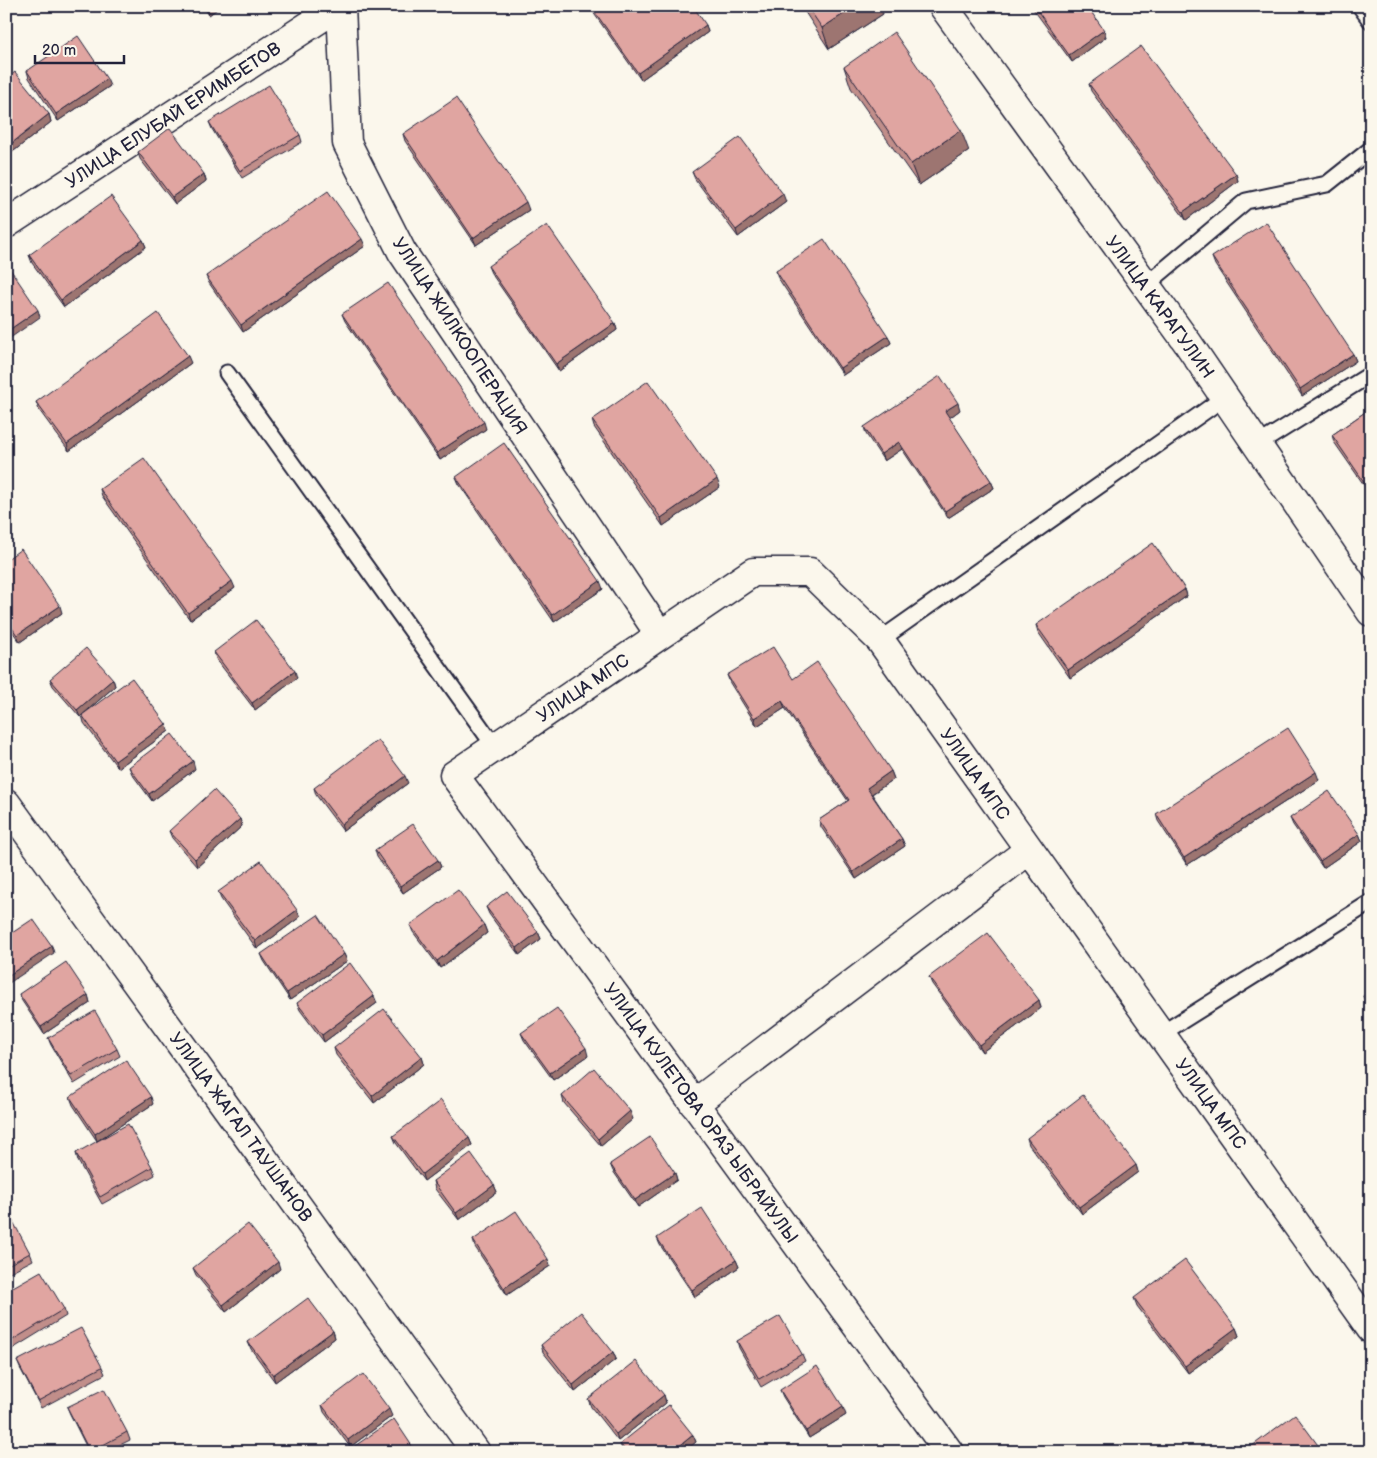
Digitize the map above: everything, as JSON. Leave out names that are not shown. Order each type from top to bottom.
[{"type":"street","name":"УЛИЦА ЕЛУБАЙ ЕРИМБЕТОВ","points":[[6,224],[340,6]]},
{"type":"street","name":"УЛИЦА ЖИЛКООПЕРАЦИЯ","points":[[340,6],[348,144],[402,252],[660,635]]},
{"type":"street","name":"УЛИЦА КАРАГУЛИН","points":[[943,6],[1146,285],[1225,397],[1371,612]]},
{"type":"street","name":"УЛИЦА МПС","points":[[454,775],[753,572],[810,572],[880,640],[1371,1328]]},
{"type":"street","name":"УЛИЦА КУЛЕТОВА ОРАЗ ЫБРАЙУЛЫ","points":[[454,775],[949,1452]]},
{"type":"street","name":"УЛИЦА ЖАГАЛ ТАУШАНОВ","points":[[6,803],[476,1452]]},
{"type":"street","points":[[694,1104],[1029,850]]},
{"type":"lane","points":[[1360,6],[1371,21]]},
{"type":"lane","points":[[1146,285],[1246,201],[1327,184],[1371,149]]},
{"type":"lane","points":[[227,373],[495,747]]},
{"type":"lane","points":[[1257,445],[1371,374]]},
{"type":"lane","points":[[880,640],[1225,397]]},
{"type":"lane","points":[[1161,1034],[1371,902]]},
{"type":"building","points":[[595,6],[693,6],[706,25],[638,73],[592,8]]},
{"type":"building","points":[[807,6],[856,6],[822,28]]},
{"type":"building","points":[[1034,6],[1087,6],[1104,30],[1069,55]]},
{"type":"building","points":[[894,32],[961,130],[911,164],[844,67]]},
{"type":"building","points":[[78,36],[107,79],[56,114],[27,71]]},
{"type":"building","points":[[1141,46],[1236,174],[1183,212],[1089,84]]},
{"type":"building","points":[[15,72],[49,114],[7,147],[6,79]]},
{"type":"building","points":[[269,85],[300,135],[240,171],[209,122]]},
{"type":"building","points":[[456,98],[526,202],[473,238],[403,134]]},
{"type":"building","points":[[170,128],[204,174],[172,197],[138,152]]},
{"type":"building","points":[[740,137],[783,194],[736,230],[692,172]]},
{"type":"building","points":[[328,191],[362,239],[241,325],[206,276]]},
{"type":"building","points":[[111,196],[143,240],[61,300],[29,255]]},
{"type":"building","points":[[1266,222],[1353,354],[1300,389],[1212,257]]},
{"type":"building","points":[[547,225],[615,323],[556,364],[488,266]]},
{"type":"building","points":[[824,239],[888,336],[840,368],[776,271]]},
{"type":"building","points":[[8,266],[38,310],[6,332],[6,267]]},
{"type":"building","points":[[388,283],[484,422],[437,453],[342,314]]},
{"type":"building","points":[[158,313],[188,356],[67,444],[36,402]]},
{"type":"building","points":[[940,376],[958,403],[945,411],[991,481],[945,511],[899,442],[881,454],[864,427]]},
{"type":"building","points":[[648,381],[717,479],[661,518],[592,420]]},
{"type":"building","points":[[1371,408],[1371,492],[1332,435]]},
{"type":"building","points":[[504,443],[600,581],[552,615],[456,477]]},
{"type":"building","points":[[144,458],[232,581],[188,613],[100,489]]},
{"type":"building","points":[[1153,543],[1185,589],[1068,670],[1036,625]]},
{"type":"building","points":[[21,549],[60,606],[17,635],[6,619],[6,560]]},
{"type":"building","points":[[256,620],[295,671],[252,703],[214,652]]},
{"type":"building","points":[[773,647],[793,679],[817,662],[891,771],[867,788],[902,839],[853,872],[819,820],[849,800],[782,701],[754,718],[727,675]]},
{"type":"building","points":[[86,648],[113,679],[77,710],[50,679]]},
{"type":"building","points":[[132,678],[166,724],[115,761],[82,715]]},
{"type":"building","points":[[1288,728],[1316,772],[1184,858],[1156,814]]},
{"type":"building","points":[[172,734],[193,761],[149,794],[129,767]]},
{"type":"building","points":[[378,740],[405,776],[341,824],[314,788]]},
{"type":"building","points":[[214,790],[240,819],[195,859],[169,831]]},
{"type":"building","points":[[1329,791],[1359,834],[1320,861],[1290,818]]},
{"type":"building","points":[[413,824],[438,860],[400,886],[375,850]]},
{"type":"building","points":[[261,861],[297,910],[255,941],[218,892]]},
{"type":"building","points":[[458,890],[484,925],[437,961],[410,925]]},
{"type":"building","points":[[507,891],[538,932],[517,948],[486,907]]},
{"type":"building","points":[[318,915],[344,954],[287,993],[261,954]]},
{"type":"building","points":[[33,919],[52,946],[6,977],[6,937]]},
{"type":"building","points":[[988,933],[1039,1000],[979,1045],[929,977]]},
{"type":"building","points":[[66,962],[88,995],[41,1027],[19,994]]},
{"type":"building","points":[[350,963],[374,996],[322,1035],[297,1003]]},
{"type":"building","points":[[1371,991],[1371,1007],[1363,996]]},
{"type":"building","points":[[557,1008],[586,1048],[550,1073],[521,1033]]},
{"type":"building","points":[[384,1009],[422,1057],[372,1096],[334,1048]]},
{"type":"building","points":[[95,1011],[117,1049],[71,1076],[48,1038]]},
{"type":"building","points":[[126,1060],[151,1097],[95,1134],[70,1097]]},
{"type":"building","points":[[594,1068],[630,1111],[598,1139],[562,1096]]},
{"type":"building","points":[[1083,1095],[1136,1165],[1079,1207],[1027,1138]]},
{"type":"building","points":[[441,1100],[469,1138],[422,1174],[393,1136]]},
{"type":"building","points":[[128,1124],[152,1167],[100,1197],[76,1153]]},
{"type":"building","points":[[650,1137],[675,1173],[635,1200],[610,1164]]},
{"type":"building","points":[[471,1153],[494,1185],[456,1213],[433,1181]]},
{"type":"building","points":[[702,1208],[736,1260],[692,1290],[657,1238]]},
{"type":"building","points":[[516,1211],[548,1259],[504,1288],[473,1240]]},
{"type":"building","points":[[10,1216],[30,1253],[6,1266],[6,1219]]},
{"type":"building","points":[[248,1224],[278,1262],[223,1305],[193,1268]]},
{"type":"building","points":[[1185,1260],[1236,1328],[1185,1366],[1134,1298]]},
{"type":"building","points":[[41,1271],[64,1309],[6,1344],[6,1291]]},
{"type":"building","points":[[308,1298],[333,1331],[273,1375],[248,1342]]},
{"type":"building","points":[[581,1312],[613,1352],[573,1385],[541,1345]]},
{"type":"building","points":[[780,1316],[802,1354],[759,1379],[737,1341]]},
{"type":"building","points":[[81,1328],[102,1367],[38,1401],[17,1361]]},
{"type":"building","points":[[636,1361],[664,1395],[616,1434],[588,1399]]},
{"type":"building","points":[[817,1366],[843,1407],[806,1431],[780,1390]]},
{"type":"building","points":[[363,1374],[389,1409],[348,1440],[322,1405]]},
{"type":"building","points":[[104,1389],[127,1432],[90,1452],[67,1407]]},
{"type":"building","points":[[669,1405],[693,1435],[672,1452],[627,1452],[620,1444]]},
{"type":"building","points":[[1295,1414],[1323,1452],[1244,1452]]},
{"type":"building","points":[[394,1419],[416,1452],[354,1452],[352,1448]]}]
